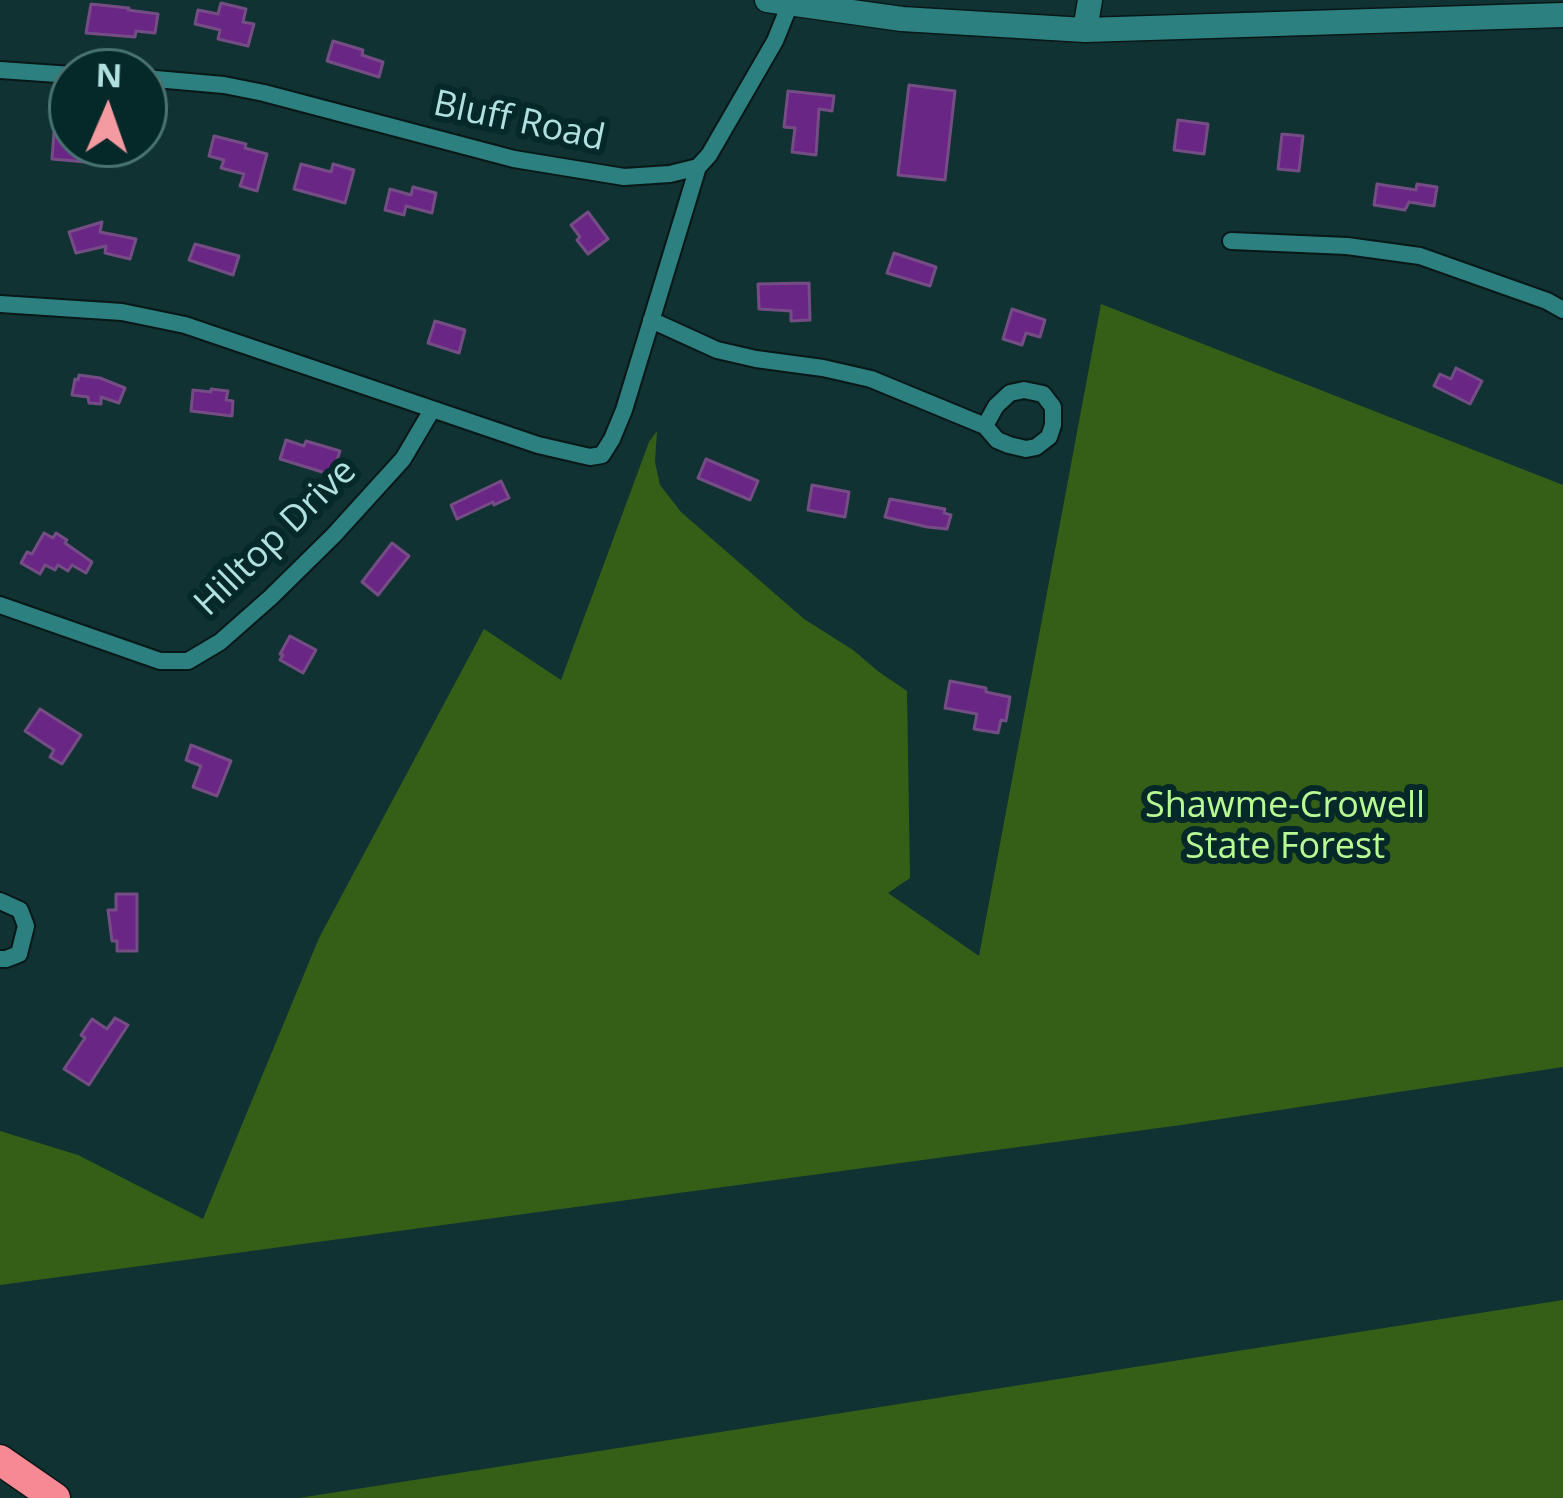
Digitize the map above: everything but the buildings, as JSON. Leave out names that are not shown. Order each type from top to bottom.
[{"type":"highway","points":[[0,1460],[55,1498]]},
{"type":"main road","points":[[1085,30],[1090,0]]},
{"type":"main road","points":[[779,2],[921,20],[1085,30],[1563,15]]},
{"type":"street","points":[[0,304],[122,313],[185,326],[538,445],[590,457],[602,455],[624,410],[698,166],[775,41],[779,2]]},
{"type":"street","points":[[0,70],[48,73]]},
{"type":"street","name":"Bluff Road","points":[[168,80],[224,85],[514,159],[602,174],[646,177],[698,166]]},
{"type":"street","points":[[1231,241],[1347,246],[1420,256],[1563,310]]},
{"type":"street","points":[[651,320],[717,350],[871,379],[985,426]]},
{"type":"street","name":"Hilltop Drive","points":[[0,605],[160,662],[188,661],[220,642],[334,535],[403,459],[432,410]]},
{"type":"street","points":[[0,901],[20,910],[26,926],[19,954],[0,958]]},
{"type":"green space","name":"Shawme-Crowell State Forest","points":[[1101,304],[1563,485],[1563,1067],[1181,1125],[0,1285],[0,1131],[78,1155],[203,1219],[319,938],[484,629],[561,680],[657,431],[655,462],[660,485],[681,512],[804,619],[907,691],[910,878],[888,893],[979,956]]},
{"type":"green space","points":[[1563,1300],[1563,1498],[299,1498]]}]
